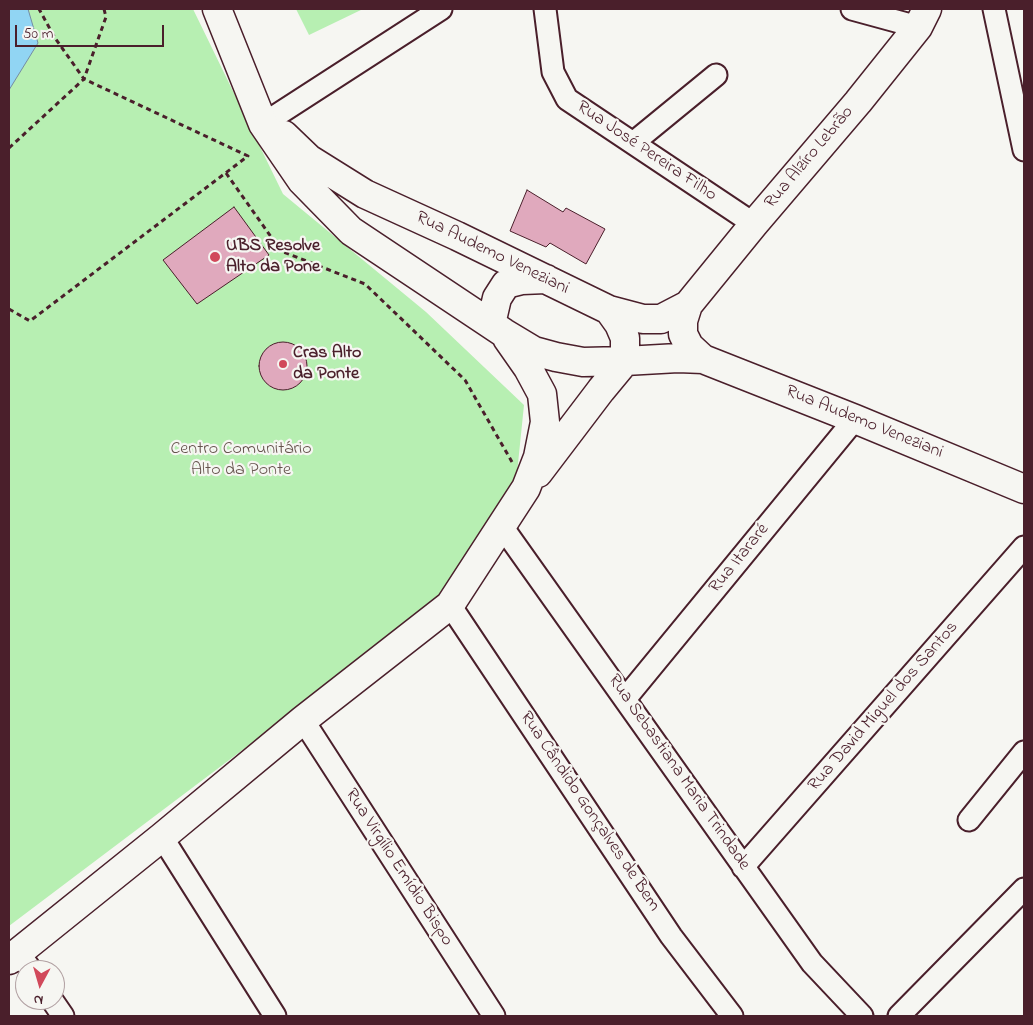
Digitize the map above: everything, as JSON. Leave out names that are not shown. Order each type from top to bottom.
[{"type":"main road","name":"Rua Audemo Veneziani","points":[[217,9],[263,119],[302,181],[351,232],[450,298],[534,350],[556,358],[583,362],[678,358],[703,359],[1024,489]]},
{"type":"main road","name":"Rua Alzíro Lebrão","points":[[688,304],[858,102],[922,18]]},
{"type":"main road","name":"Rua Audemo Veneziani","points":[[263,119],[309,159],[364,194],[457,236],[609,310],[643,319],[661,319],[688,304]]},
{"type":"main road","points":[[526,488],[538,456],[545,422],[542,394],[528,368],[498,328],[497,298],[506,284],[522,280],[546,279]]},
{"type":"main road","name":"Rua Audemo Veneziani","points":[[688,304],[683,321],[683,334],[689,346],[703,359]]},
{"type":"main road","points":[[20,960],[162,837],[303,720],[450,605],[526,488],[625,361],[625,338],[619,324],[609,310]]},
{"type":"street","points":[[263,119],[441,9]]},
{"type":"street","name":"Rua José Pereira Filho","points":[[545,9],[552,72],[568,99],[754,224]]},
{"type":"street","points":[[852,9],[922,18]]},
{"type":"street","points":[[994,9],[1024,150]]},
{"type":"street","points":[[633,143],[716,75]]},
{"type":"street","name":"Rua Itararé","points":[[626,699],[855,419]]},
{"type":"street","name":"Rua Sebastiana Maria Trindade","points":[[501,525],[812,962],[862,1016]]},
{"type":"street","name":"Rua David Miguel dos Santos","points":[[743,867],[1024,547]]},
{"type":"street","name":"Rua Cândido Gonçalves de Bem","points":[[450,605],[671,936],[732,1016]]},
{"type":"street","name":"Rua Virgílio Emídio Bispo","points":[[303,720],[494,1016]]},
{"type":"street","points":[[969,820],[1024,752]]},
{"type":"street","points":[[162,837],[275,1016]]},
{"type":"street","points":[[899,1016],[1024,889]]},
{"type":"path","points":[[9,309],[30,321],[248,156],[84,79],[55,38],[39,9]]},
{"type":"path","points":[[9,148],[84,79],[106,17],[104,9]]},
{"type":"path","points":[[226,173],[280,251],[365,284],[466,380],[526,488]]},
{"type":"green space","name":"Centro Comunitário Alto da Ponte","points":[[9,9],[193,9],[283,194],[426,312],[524,405],[516,483],[444,598],[9,926]]},
{"type":"green space","points":[[296,9],[363,9],[309,35]]},
{"type":"water","points":[[9,9],[28,9],[38,43],[9,90]]},
{"type":"building","points":[[527,190],[563,212],[566,208],[605,229],[586,264],[550,243],[546,247],[510,231]]},
{"type":"building","name":"UBS Resolve Alto da Pone","points":[[234,207],[269,255],[197,304],[163,260]]},
{"type":"building","name":"Cras Alto da Ponte","points":[[283,342],[292,344],[300,349],[305,357],[307,366],[305,375],[300,383],[292,388],[283,390],[274,388],[266,383],[261,375],[259,366],[261,357],[266,349],[274,344]]},
{"type":"place","name":"UBS Resolve Alto da Pone","points":[[215,257]]},
{"type":"place","name":"Cras Alto da Ponte","points":[[283,364]]}]
